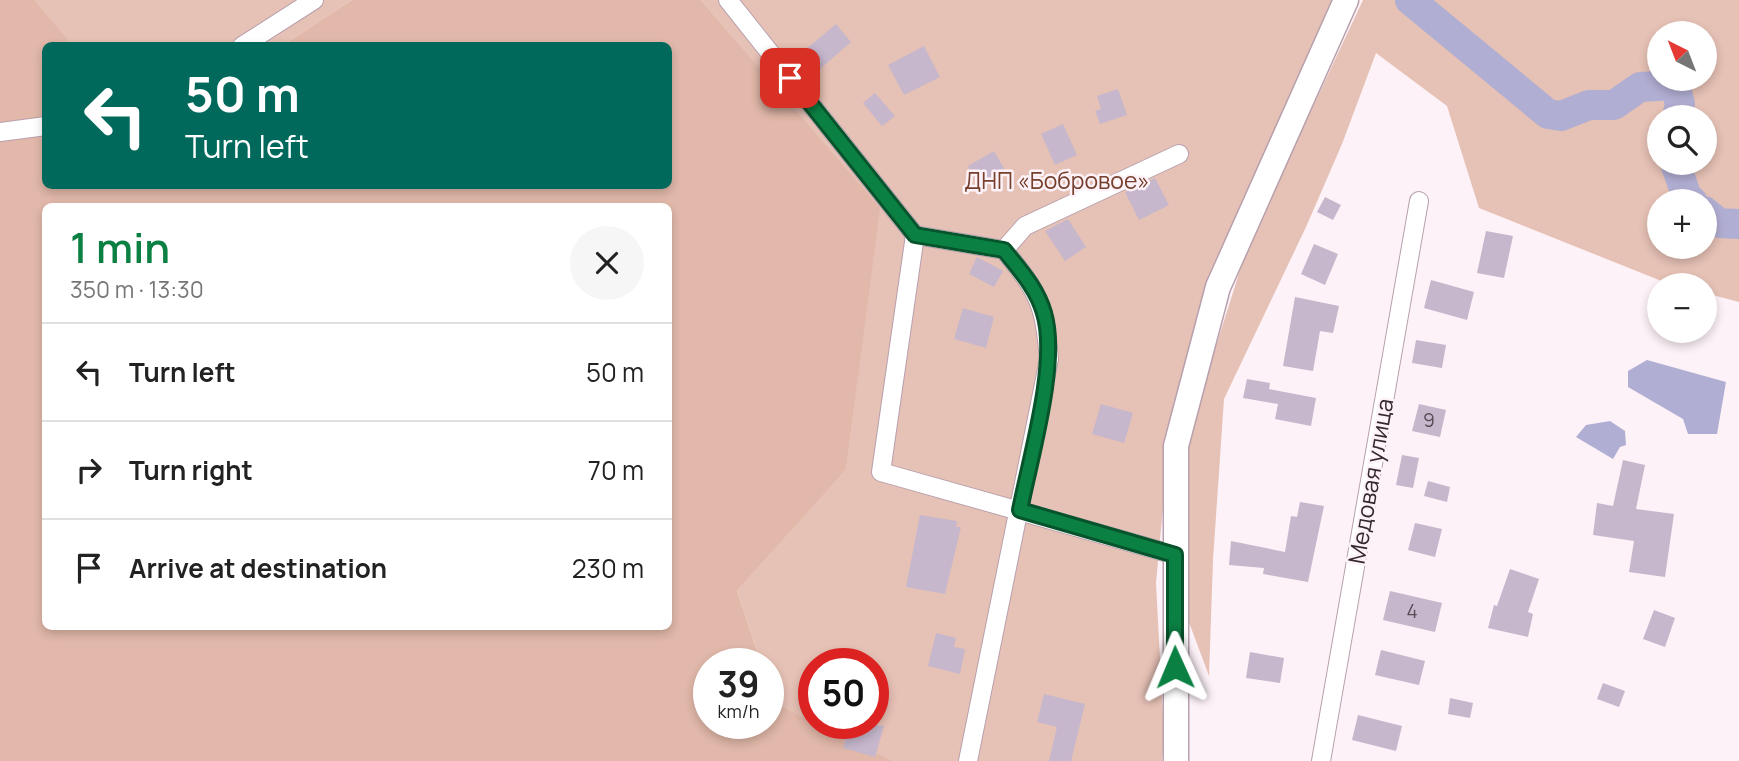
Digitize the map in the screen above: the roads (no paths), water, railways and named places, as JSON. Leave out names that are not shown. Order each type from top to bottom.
[{"type":"main road","points":[[1176,761],[1176,446],[1218,287],[1346,0]]},
{"type":"street","points":[[248,42],[314,0]]},
{"type":"street","points":[[728,0],[915,235],[1004,250],[1031,284],[1045,314],[1049,359],[968,761]]},
{"type":"street","points":[[0,132],[42,127]]},
{"type":"street","points":[[1004,250],[1025,226],[1178,154]]},
{"type":"street","name":"Медовая улица","points":[[1321,761],[1419,201]]},
{"type":"street","points":[[915,235],[881,472],[1175,555]]},
{"type":"waterway","points":[[1410,0],[1548,114],[1561,116],[1589,105],[1614,105],[1640,87],[1675,85],[1680,105]]},
{"type":"waterway","points":[[1679,175],[1684,189]]},
{"type":"waterway","points":[[1717,221],[1739,224]]},
{"type":"park label","name":"ДНП «Бобровое»","points":[[1057,180]]}]
